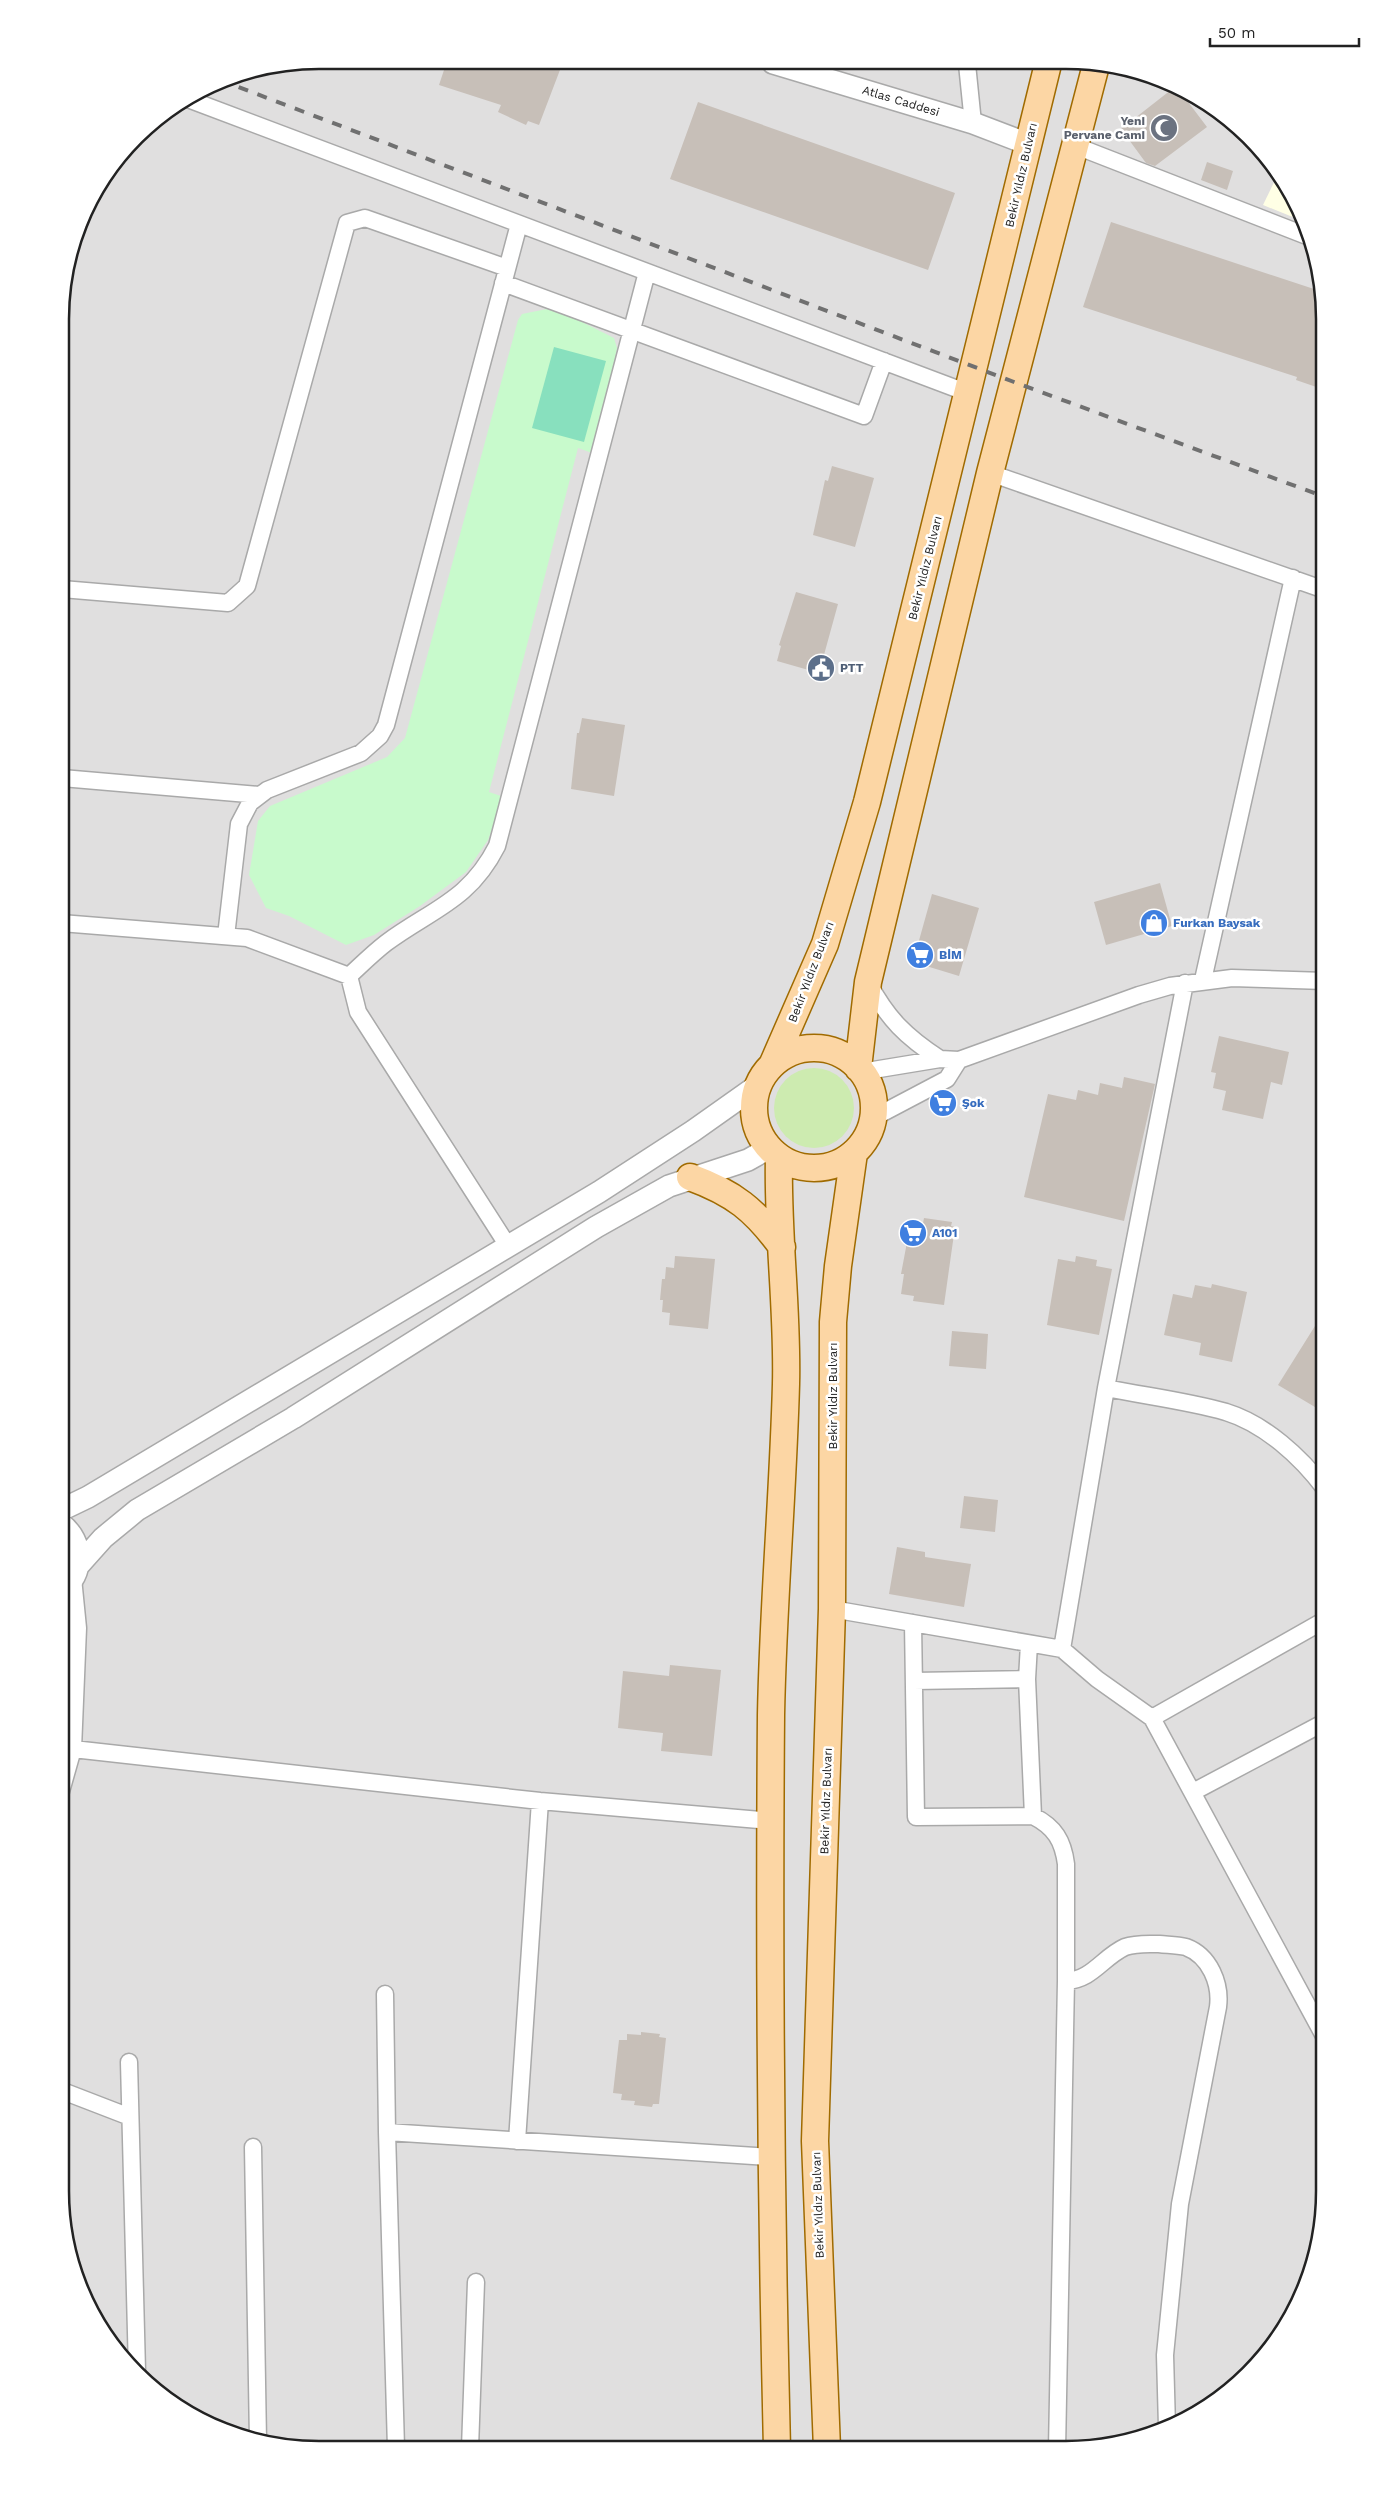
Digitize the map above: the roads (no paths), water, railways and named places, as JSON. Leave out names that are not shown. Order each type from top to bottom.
[{"type":"main road","name":"Bekir Yıldız Bulvarı","points":[[773,1063],[825,944],[864,812],[1047,69]]},
{"type":"main road","points":[[860,1070],[868,982],[990,473],[1095,70]]},
{"type":"main road","points":[[823,1048],[836,1052],[860,1070],[871,1091],[873,1118],[869,1131],[854,1153],[843,1161],[817,1168],[804,1168],[774,1153],[761,1137],[754,1112],[758,1085],[773,1063],[797,1050],[823,1048]]},
{"type":"main road","points":[[774,1153],[782,1247],[786,1384],[772,1712],[771,1820],[770,2158],[777,2441]]},
{"type":"main road","name":"Bekir Yıldız Bulvarı","points":[[827,2441],[815,2141],[832,1609],[833,1322],[838,1266],[854,1153]]},
{"type":"main road","points":[[690,1178],[716,1187],[745,1204],[762,1221],[782,1247]]},
{"type":"street","name":"Atlas Caddesi","points":[[792,69],[973,123],[1028,144]]},
{"type":"street","points":[[968,69],[973,123]]},
{"type":"street","points":[[194,101],[968,393]]},
{"type":"street","points":[[1076,146],[1301,234]]},
{"type":"street","points":[[69,590],[228,603],[247,586],[347,223],[365,218],[632,331],[864,416],[884,361]]},
{"type":"street","points":[[226,936],[239,824],[250,803],[258,795],[361,753],[380,736],[386,726],[519,224]]},
{"type":"street","points":[[349,976],[386,943],[434,914],[464,892],[488,863],[498,846],[647,272]]},
{"type":"street","points":[[990,473],[1316,587]]},
{"type":"street","points":[[1204,980],[1293,578]]},
{"type":"street","points":[[69,779],[258,795]]},
{"type":"street","points":[[69,924],[247,938],[349,976]]},
{"type":"street","points":[[349,976],[358,1012],[508,1246]]},
{"type":"street","points":[[860,1070],[940,1059],[959,1060],[1139,994],[1185,983],[1204,980],[1285,978],[1316,980]]},
{"type":"street","points":[[868,982],[878,1001],[901,1030],[913,1042],[940,1059]]},
{"type":"street","points":[[1062,1649],[1106,1388],[1185,983]]},
{"type":"street","points":[[873,1118],[947,1079],[959,1060]]},
{"type":"street","points":[[69,1506],[88,1497],[645,1163],[758,1085]]},
{"type":"street","points":[[70,1578],[103,1538],[137,1510],[293,1418],[646,1197],[690,1178],[774,1153]]},
{"type":"street","points":[[1106,1388],[1227,1413],[1246,1421],[1264,1431],[1296,1456],[1316,1479]]},
{"type":"street","points":[[69,1533],[75,1540],[78,1553],[70,1578],[78,1628],[73,1749],[69,1763]]},
{"type":"street","points":[[832,1609],[1062,1649],[1097,1679],[1152,1718],[1316,2021]]},
{"type":"street","points":[[913,1623],[916,1817],[1034,1816],[1052,1828],[1064,1848],[1066,1981],[1057,2441]]},
{"type":"street","points":[[1152,1718],[1316,1625]]},
{"type":"street","points":[[1029,1644],[1027,1679],[1034,1816]]},
{"type":"street","points":[[914,1681],[1027,1679]]},
{"type":"street","points":[[1193,1792],[1316,1727]]},
{"type":"street","points":[[73,1749],[540,1802],[771,1820]]},
{"type":"street","points":[[517,2141],[540,1802]]},
{"type":"street","points":[[1066,1981],[1083,1978],[1112,1954],[1141,1943],[1175,1945],[1194,1952],[1212,1972],[1218,1988],[1218,2007],[1178,2214],[1164,2355],[1167,2420]]},
{"type":"street","points":[[385,1994],[396,2441]]},
{"type":"street","points":[[129,2062],[137,2362]]},
{"type":"street","points":[[69,2093],[130,2117]]},
{"type":"street","points":[[387,2132],[770,2158]]},
{"type":"street","points":[[253,2147],[258,2434]]},
{"type":"street","points":[[470,2441],[476,2282]]},
{"type":"railway","points":[[232,84],[1014,382],[1316,494]]},
{"type":"place","name":"Yeni Pervane Cami","points":[[1164,128]]},
{"type":"place","name":"PTT","points":[[821,668]]},
{"type":"place","name":"Furkan Baysak","points":[[1154,923]]},
{"type":"place","name":"BİM","points":[[920,955]]},
{"type":"place","name":"Şok","points":[[943,1103]]},
{"type":"place","name":"A101","points":[[913,1233]]}]
